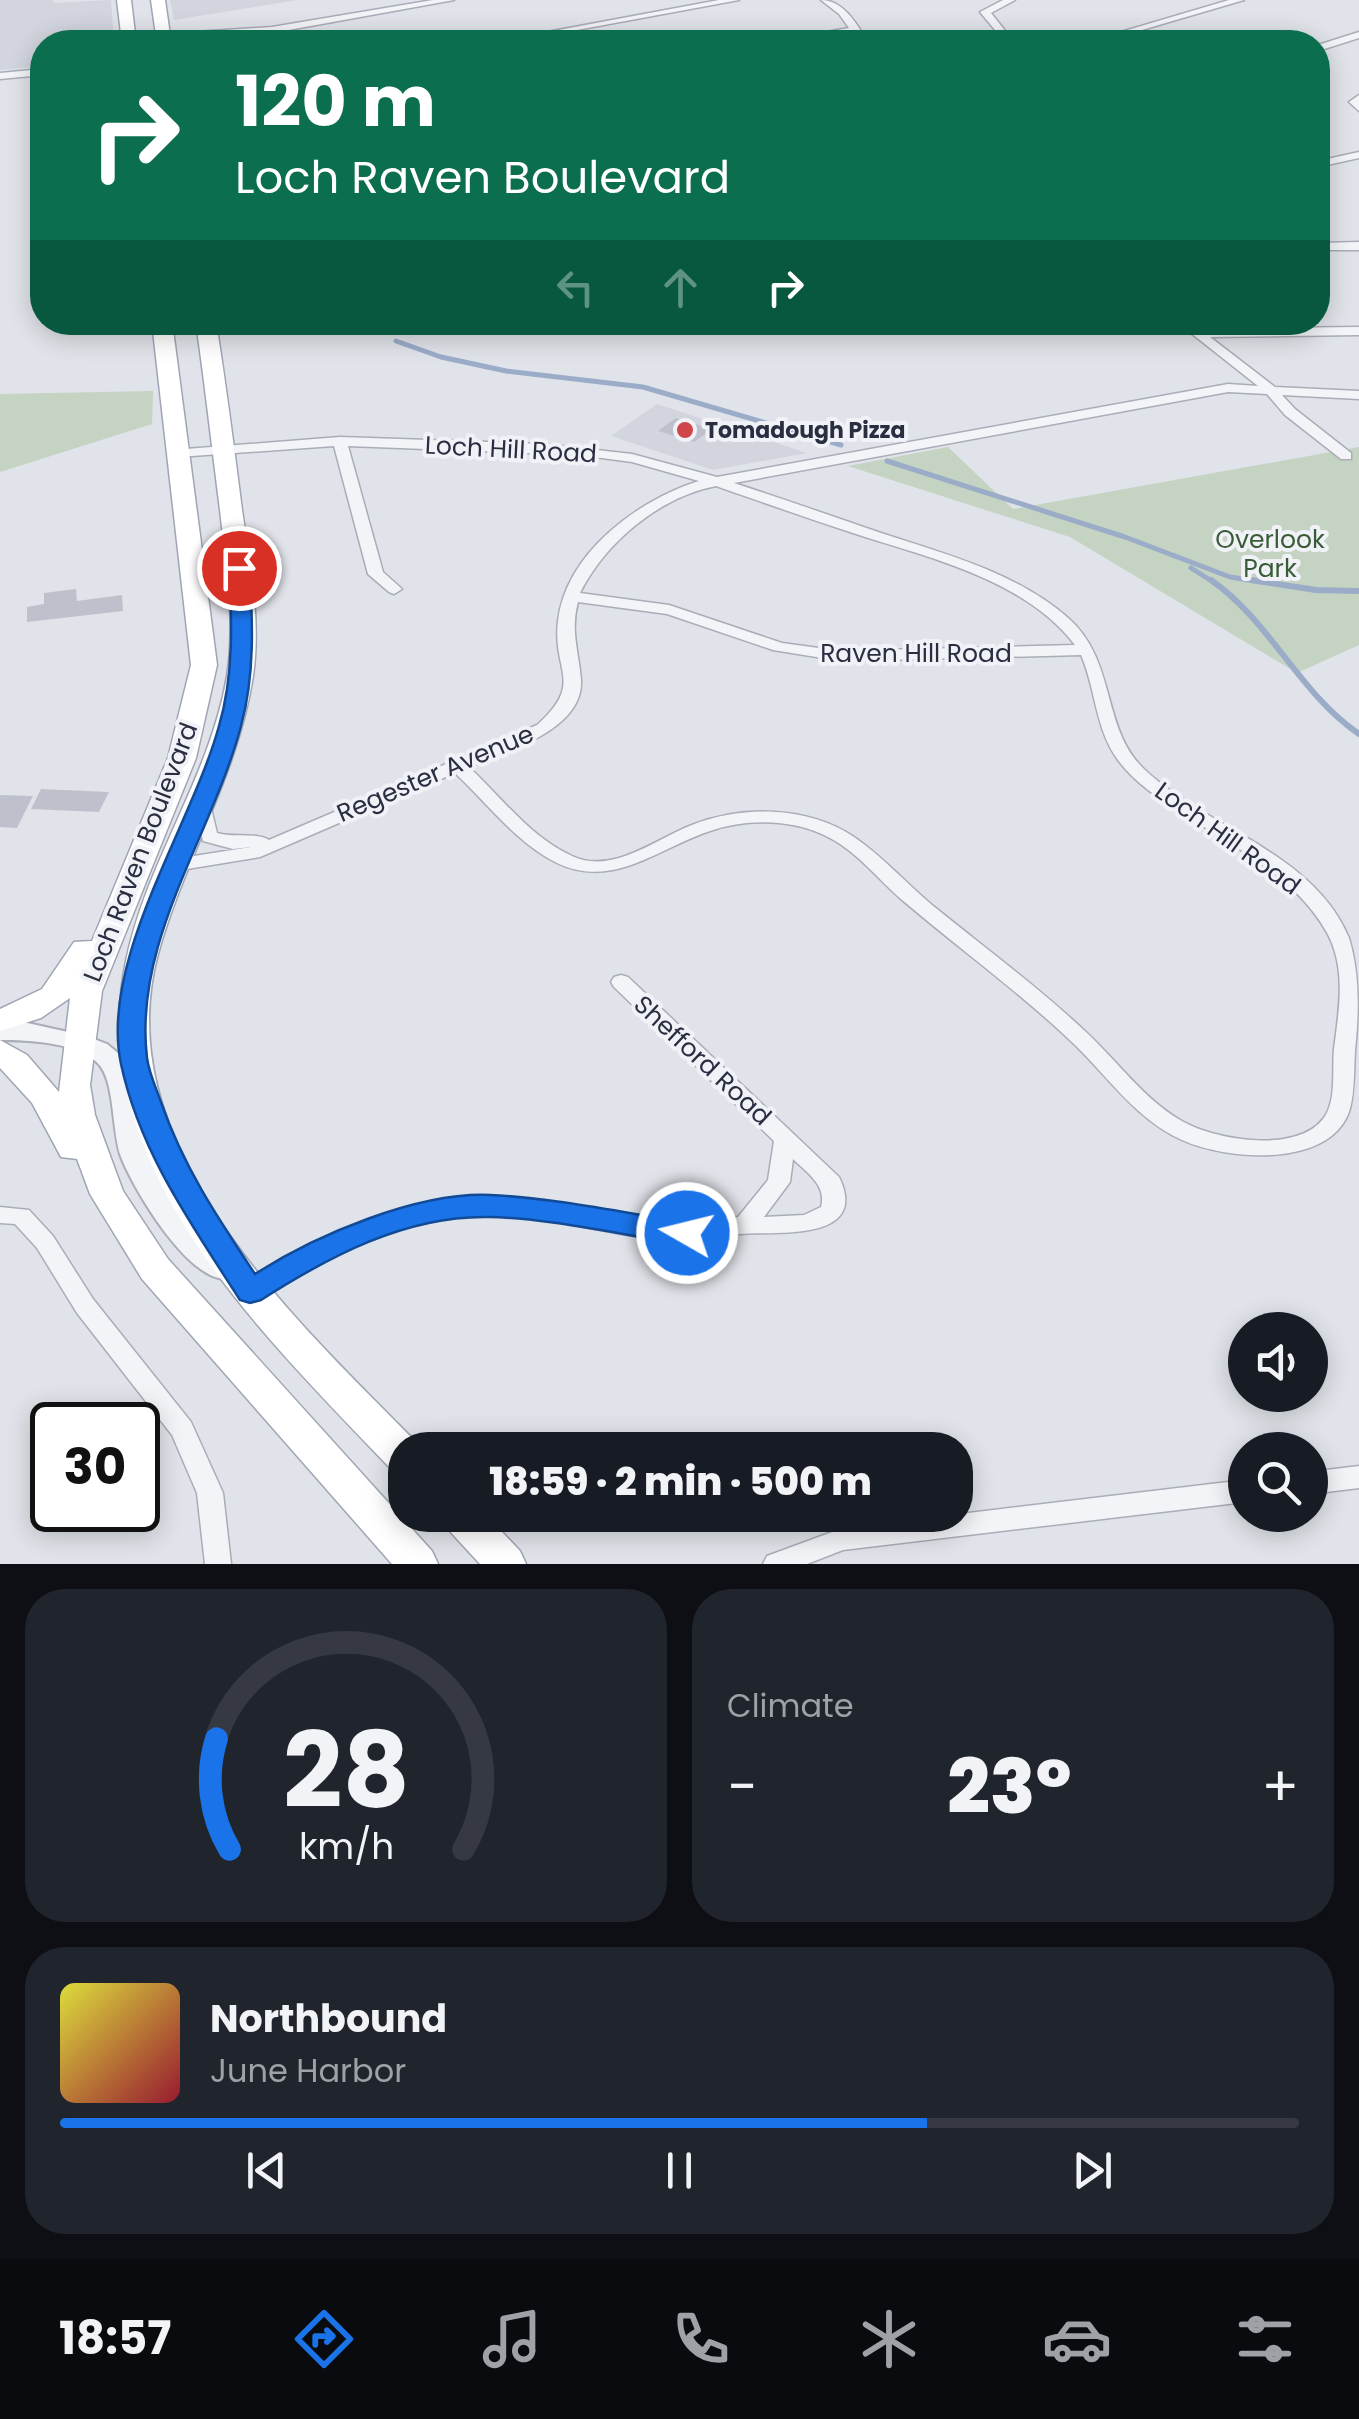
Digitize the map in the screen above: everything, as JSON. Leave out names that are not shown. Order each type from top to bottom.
[{"type":"main road","points":[[124,0],[128,30]]},
{"type":"main road","points":[[158,0],[162,30]]},
{"type":"main road","name":"Loch Raven Boulevard","points":[[164,335],[204,665],[192,723],[137,870],[86,990],[74,1085],[78,1115],[108,1194],[131,1235],[190,1310],[418,1564]]},
{"type":"main road","name":"Loch Raven Boulevard","points":[[208,335],[244,632],[240,674],[231,725],[140,961],[132,1022],[134,1062],[145,1104],[181,1186],[250,1292],[388,1440]]},
{"type":"main road","points":[[185,512],[204,514],[230,502]]},
{"type":"main road","points":[[176,865],[168,845],[208,743],[192,723]]},
{"type":"main road","points":[[0,1020],[33,1010],[71,979],[102,912],[137,870]]},
{"type":"main road","points":[[0,1052],[24,1068],[53,1104],[71,1144],[108,1194]]},
{"type":"main road","points":[[476,1532],[506,1564]]},
{"type":"street","points":[[272,30],[449,0]]},
{"type":"street","points":[[565,30],[734,0]]},
{"type":"street","points":[[826,0],[854,30]]},
{"type":"street","points":[[1000,30],[985,12],[1010,0]]},
{"type":"street","points":[[1134,30],[1239,0]]},
{"type":"street","points":[[1330,44],[1359,35]]},
{"type":"street","points":[[0,76],[30,73]]},
{"type":"street","points":[[1359,98],[1354,102],[1359,108]]},
{"type":"street","points":[[1330,161],[1359,155]]},
{"type":"street","points":[[1330,247],[1359,246]]},
{"type":"street","points":[[1330,331],[1359,331]]},
{"type":"street","points":[[1199,335],[1270,388],[1290,412],[1346,456]]},
{"type":"street","name":"Regester Avenue","points":[[176,865],[254,853],[542,729],[570,702],[575,688],[566,628],[572,596],[607,542],[663,503],[714,482],[1208,392],[1270,388],[1359,395]]},
{"type":"street","points":[[340,441],[376,574],[394,588]]},
{"type":"street","name":"Loch Hill Road","points":[[178,454],[340,441],[592,452],[629,458],[714,482],[982,574],[1047,610],[1066,624],[1087,650],[1101,683],[1110,737],[1126,760],[1151,783],[1288,876],[1330,922],[1344,951],[1350,983],[1338,1115],[1331,1125],[1306,1140],[1231,1146],[1188,1135],[1159,1120],[1056,1015],[853,845],[826,830],[782,818],[732,820],[698,829],[614,865],[582,866],[543,844],[458,766]]},
{"type":"street","name":"Raven Hill Road","points":[[572,596],[669,610],[779,647],[841,656],[1087,650]]},
{"type":"street","name":"Regester Avenue","points":[[203,799],[205,830],[216,842],[252,843],[291,834]]},
{"type":"street","name":"Shefford Road","points":[[250,1292],[312,1252],[347,1238],[458,1208],[491,1206],[687,1233],[744,1225],[782,1227],[810,1223],[832,1209],[831,1183],[621,982]]},
{"type":"street","points":[[0,1031],[23,1030],[78,1042],[98,1050],[115,1066],[135,1157],[177,1231],[250,1292]]},
{"type":"street","name":"Shefford Road","points":[[744,1225],[779,1182],[785,1138]]},
{"type":"street","points":[[0,1215],[21,1216],[45,1242],[86,1306],[182,1428],[210,1493],[218,1564]]},
{"type":"street","points":[[1328,1481],[1359,1477]]},
{"type":"street","points":[[776,1564],[844,1540],[1228,1493]]},
{"type":"shaded area","points":[[0,0],[111,0],[113,30],[30,30],[30,67],[0,70]]},
{"type":"shaded area","points":[[170,0],[298,0],[174,20]]},
{"type":"shaded area","points":[[657,404],[807,453],[713,470],[611,436]]},
{"type":"green space","points":[[153,391],[152,424],[0,472],[0,394]]},
{"type":"green space","name":"Overlook Park","points":[[948,447],[1013,509],[1359,447],[1359,645],[1297,673],[1070,537],[848,466]]},
{"type":"building","name":"Tomadough Pizza","points":[[676,418],[712,429],[694,442],[658,431]]},
{"type":"building","points":[[76,589],[77,601],[122,595],[123,611],[27,622],[27,607],[44,604],[44,593]]},
{"type":"building","points":[[41,789],[109,792],[99,812],[31,809]]},
{"type":"building","points":[[0,795],[33,796],[17,828],[0,827]]},
{"type":"waterway","points":[[396,341],[441,357],[506,371],[643,387],[841,445]]},
{"type":"waterway","points":[[887,461],[1125,537],[1230,577],[1268,583]]},
{"type":"waterway","points":[[1191,568],[1214,582]]},
{"type":"waterway","points":[[1251,580],[1316,590],[1359,591]]},
{"type":"waterway","points":[[1214,582],[1251,616],[1319,699],[1359,734]]},
{"type":"place","name":"Tomadough Pizza","points":[[685,430]]},
{"type":"route","points":[[239,568],[244,632],[231,725],[140,961],[132,1022],[134,1062],[163,1149],[181,1186],[250,1292],[312,1252],[364,1231],[458,1208],[491,1206],[687,1233]]}]
